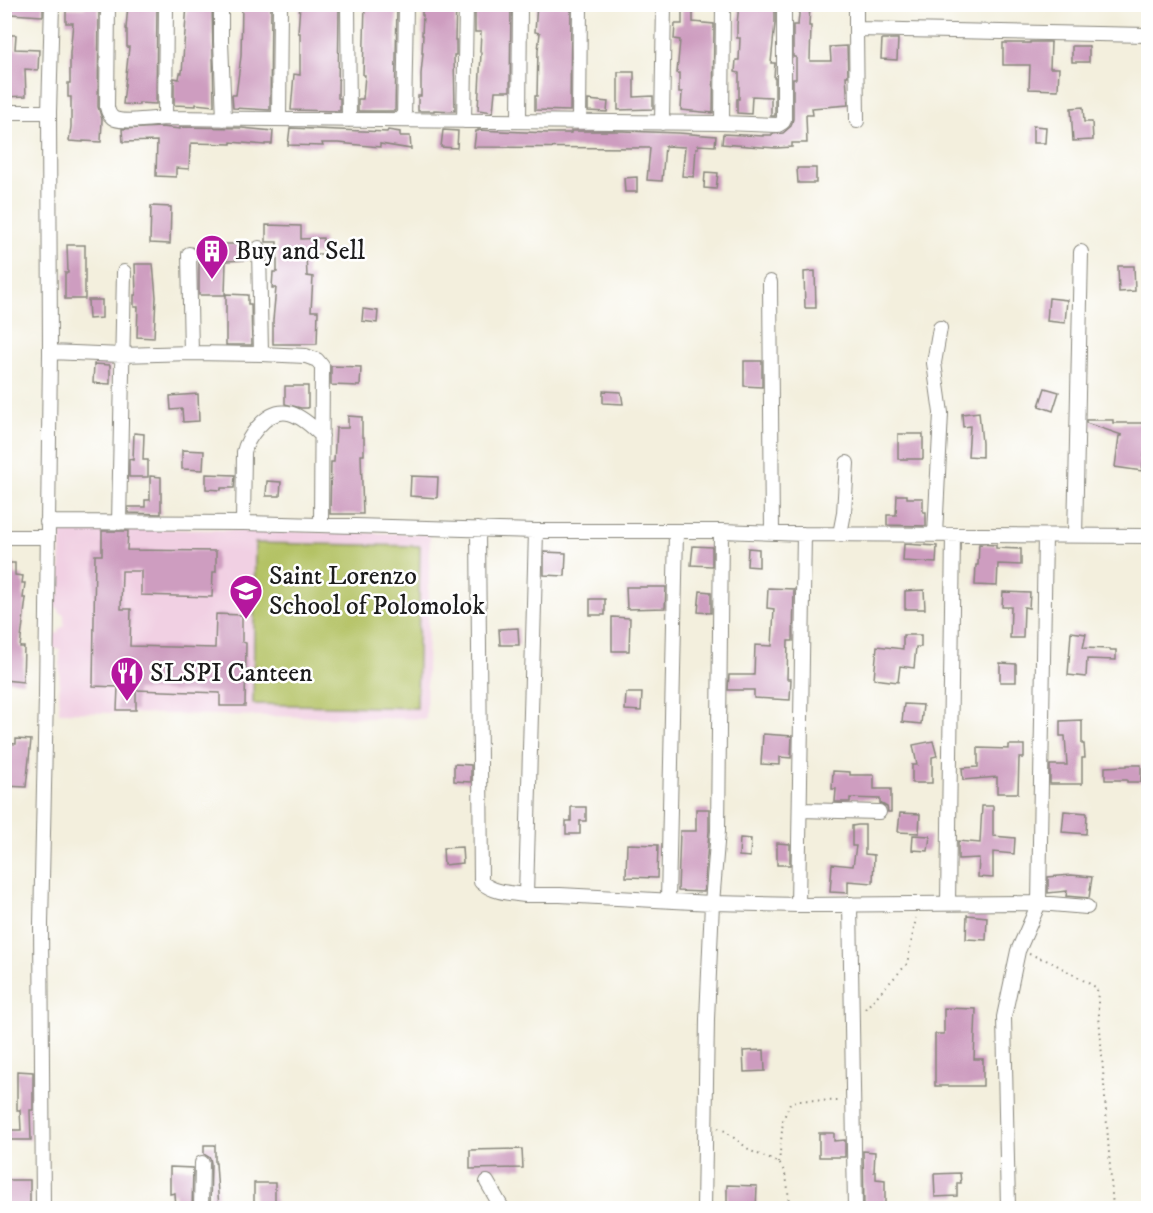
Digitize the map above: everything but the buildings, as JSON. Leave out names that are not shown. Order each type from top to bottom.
[{"type":"street","points":[[43,1209],[40,924],[46,696],[50,352],[49,112],[52,4]]},
{"type":"street","points":[[108,4],[107,107],[108,113],[116,119],[778,125],[783,122],[784,118],[784,4]]},
{"type":"street","points":[[165,118],[166,4]]},
{"type":"street","points":[[221,4],[224,119]]},
{"type":"street","points":[[279,119],[280,4]]},
{"type":"street","points":[[348,4],[349,120]]},
{"type":"street","points":[[404,120],[406,4]]},
{"type":"street","points":[[464,121],[466,4]]},
{"type":"street","points":[[519,121],[520,4]]},
{"type":"street","points":[[579,122],[580,4]]},
{"type":"street","points":[[662,123],[664,4]]},
{"type":"street","points":[[722,123],[723,4]]},
{"type":"street","points":[[856,4],[857,121]]},
{"type":"street","points":[[856,29],[1149,35]]},
{"type":"street","points":[[4,111],[49,112]]},
{"type":"street","points":[[260,248],[261,354]]},
{"type":"street","points":[[1075,536],[1081,252]]},
{"type":"street","points":[[189,254],[191,353]]},
{"type":"street","points":[[119,523],[124,272]]},
{"type":"street","points":[[770,282],[772,533]]},
{"type":"street","points":[[935,535],[941,413],[933,363],[940,328]]},
{"type":"street","points":[[50,352],[122,355],[261,354],[306,356],[317,360],[322,366],[321,524]]},
{"type":"street","points":[[243,522],[245,444],[259,426],[271,415],[291,414],[305,421],[322,436]]},
{"type":"street","points":[[840,534],[846,497],[847,462]]},
{"type":"street","points":[[47,522],[243,522],[536,531],[1149,536]]},
{"type":"street","points":[[478,529],[481,882],[488,887],[526,895],[712,903],[1039,903],[1087,908]]},
{"type":"street","points":[[526,895],[536,531]]},
{"type":"street","points":[[704,1209],[707,1019],[718,831],[721,531]]},
{"type":"street","points":[[668,901],[676,532]]},
{"type":"street","points":[[798,904],[804,534]]},
{"type":"street","points":[[948,903],[953,535]]},
{"type":"street","points":[[1008,1209],[1004,1017],[1018,951],[1039,903],[1045,536]]},
{"type":"street","points":[[4,537],[47,537]]},
{"type":"street","points":[[800,810],[879,812]]},
{"type":"street","points":[[850,904],[855,1209]]},
{"type":"street","points":[[201,1209],[202,1163]]},
{"type":"street","points":[[487,1182],[502,1209]]},
{"type":"path","points":[[852,1022],[907,964],[919,903]]},
{"type":"path","points":[[1018,951],[1051,962],[1097,988],[1113,1209]]},
{"type":"path","points":[[779,1163],[783,1120],[790,1103],[798,1100],[853,1102]]},
{"type":"path","points":[[705,1122],[725,1131],[751,1151],[782,1166],[786,1177],[789,1209]]},
{"type":"shaded area","name":"Saint Lorenzo School of Polomolok","points":[[61,527],[430,534],[426,719],[59,712],[60,649],[50,649],[50,634],[59,633],[64,625],[64,615],[59,608],[50,608],[50,595],[60,594]]},
{"type":"green space","points":[[255,543],[420,546],[417,708],[253,704]]},
{"type":"place","name":"Buy and Sell","points":[[212,280]]},
{"type":"place","name":"Saint Lorenzo School of Polomolok","points":[[246,620]]},
{"type":"place","name":"SLSPI Canteen","points":[[127,702]]}]
